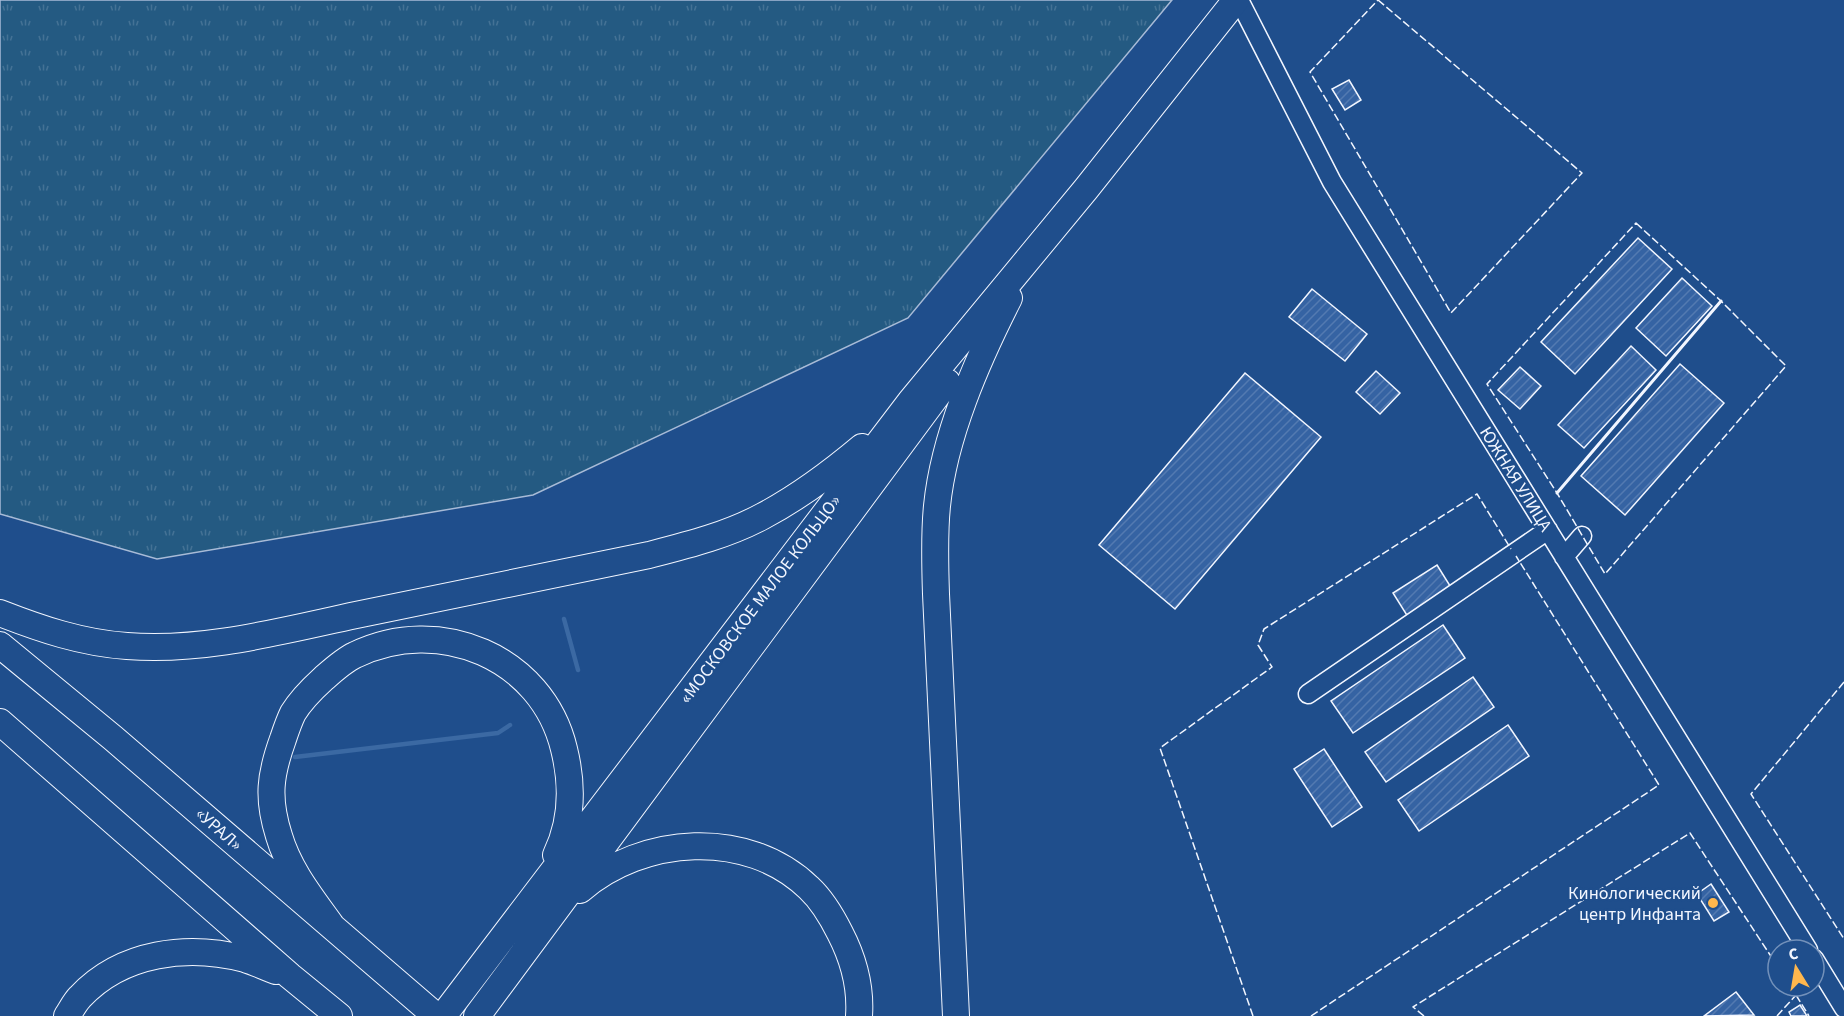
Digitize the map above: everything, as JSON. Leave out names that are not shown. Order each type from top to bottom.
[{"type":"highway","name":"«МОСКОВСКОЕ МАЛОЕ КОЛЬЦО»","points":[[443,1016],[910,402],[1086,189],[1237,0]]},
{"type":"highway","name":"«МОСКОВСКОЕ МАЛОЕ КОЛЬЦО»","points":[[477,1016],[910,432],[1086,189]]},
{"type":"highway","points":[[956,1016],[936,594],[937,506],[943,466],[955,427],[976,370],[1014,288]]},
{"type":"highway","points":[[0,613],[50,632],[97,642],[127,646],[171,646],[250,637],[649,555],[730,531],[781,506],[830,474],[874,437],[910,402]]},
{"type":"highway","points":[[331,925],[290,867],[278,835],[270,780],[292,714],[309,692],[354,655],[381,645],[410,639],[458,643],[484,652],[503,663],[524,678],[541,698],[558,730],[569,768],[568,818],[562,842],[523,910]]},
{"type":"highway","name":"«УРАЛ»","points":[[0,645],[113,738],[436,1016]]},
{"type":"highway","points":[[0,722],[290,976],[339,1016]]},
{"type":"highway","points":[[542,929],[589,882],[631,858],[678,847],[703,846],[745,852],[782,867],[810,888],[833,919],[848,947],[856,976],[859,1016]]},
{"type":"highway","points":[[67,1016],[79,998],[99,980],[128,963],[162,954],[201,951],[245,959],[290,976]]},
{"type":"street","name":"ЮЖНАЯ УЛИЦА","points":[[1237,0],[1332,182],[1801,938]]},
{"type":"street","points":[[1308,694],[1548,530]]},
{"type":"street","points":[[1564,557],[1582,536]]},
{"type":"street","points":[[1826,979],[1844,1008]]},
{"type":"green space","points":[[0,0],[1172,0],[908,318],[533,495],[157,559],[0,514]]},
{"type":"building","points":[[1349,80],[1361,100],[1345,110],[1332,89]]},
{"type":"building","points":[[1638,238],[1672,269],[1575,374],[1541,342]]},
{"type":"building","points":[[1682,278],[1712,306],[1666,356],[1636,328]]},
{"type":"building","points":[[1312,289],[1367,334],[1345,361],[1289,317]]},
{"type":"building","points":[[1631,346],[1656,370],[1584,448],[1558,425]]},
{"type":"building","points":[[1680,364],[1724,403],[1625,515],[1581,476]]},
{"type":"building","points":[[1520,367],[1541,386],[1520,409],[1498,390]]},
{"type":"building","points":[[1376,371],[1400,393],[1380,414],[1356,392]]},
{"type":"building","points":[[1245,373],[1321,437],[1175,609],[1099,545]]},
{"type":"building","points":[[1437,565],[1452,589],[1408,617],[1393,593]]},
{"type":"building","points":[[1443,625],[1465,658],[1353,733],[1331,701]]},
{"type":"building","points":[[1473,677],[1494,707],[1386,782],[1365,752]]},
{"type":"building","points":[[1508,725],[1529,756],[1419,831],[1398,800]]},
{"type":"building","points":[[1324,749],[1362,807],[1332,827],[1294,769]]},
{"type":"building","name":"Кинологический центр Инфанта","points":[[1711,884],[1729,912],[1714,921],[1697,894]]},
{"type":"building","points":[[1736,992],[1754,1015],[1704,1016]]},
{"type":"building","points":[[1800,1005],[1807,1016],[1791,1016],[1789,1012]]},
{"type":"waterway","points":[[564,619],[578,670]]},
{"type":"waterway","points":[[295,757],[498,733],[510,725]]},
{"type":"fence","points":[[1378,0],[1582,173],[1451,313],[1310,72],[1378,0]]},
{"type":"fence","points":[[1636,223],[1721,301],[1786,366],[1605,574],[1557,493],[1487,384],[1636,223]]},
{"type":"fence","points":[[1253,1016],[1160,748],[1272,667],[1258,645],[1264,629],[1477,494],[1511,549]]},
{"type":"fence","points":[[1311,1016],[1659,785],[1516,556]]},
{"type":"fence","points":[[1844,682],[1751,794],[1844,939]]},
{"type":"fence","points":[[1424,1016],[1413,1007],[1690,833],[1766,949]]},
{"type":"fence","points":[[1777,1016],[1793,998]]},
{"type":"fence","points":[[1798,998],[1809,1016]]},
{"type":"wall","points":[[1557,493],[1721,301]]},
{"type":"place","name":"Кинологический центр Инфанта","points":[[1713,903]]}]
